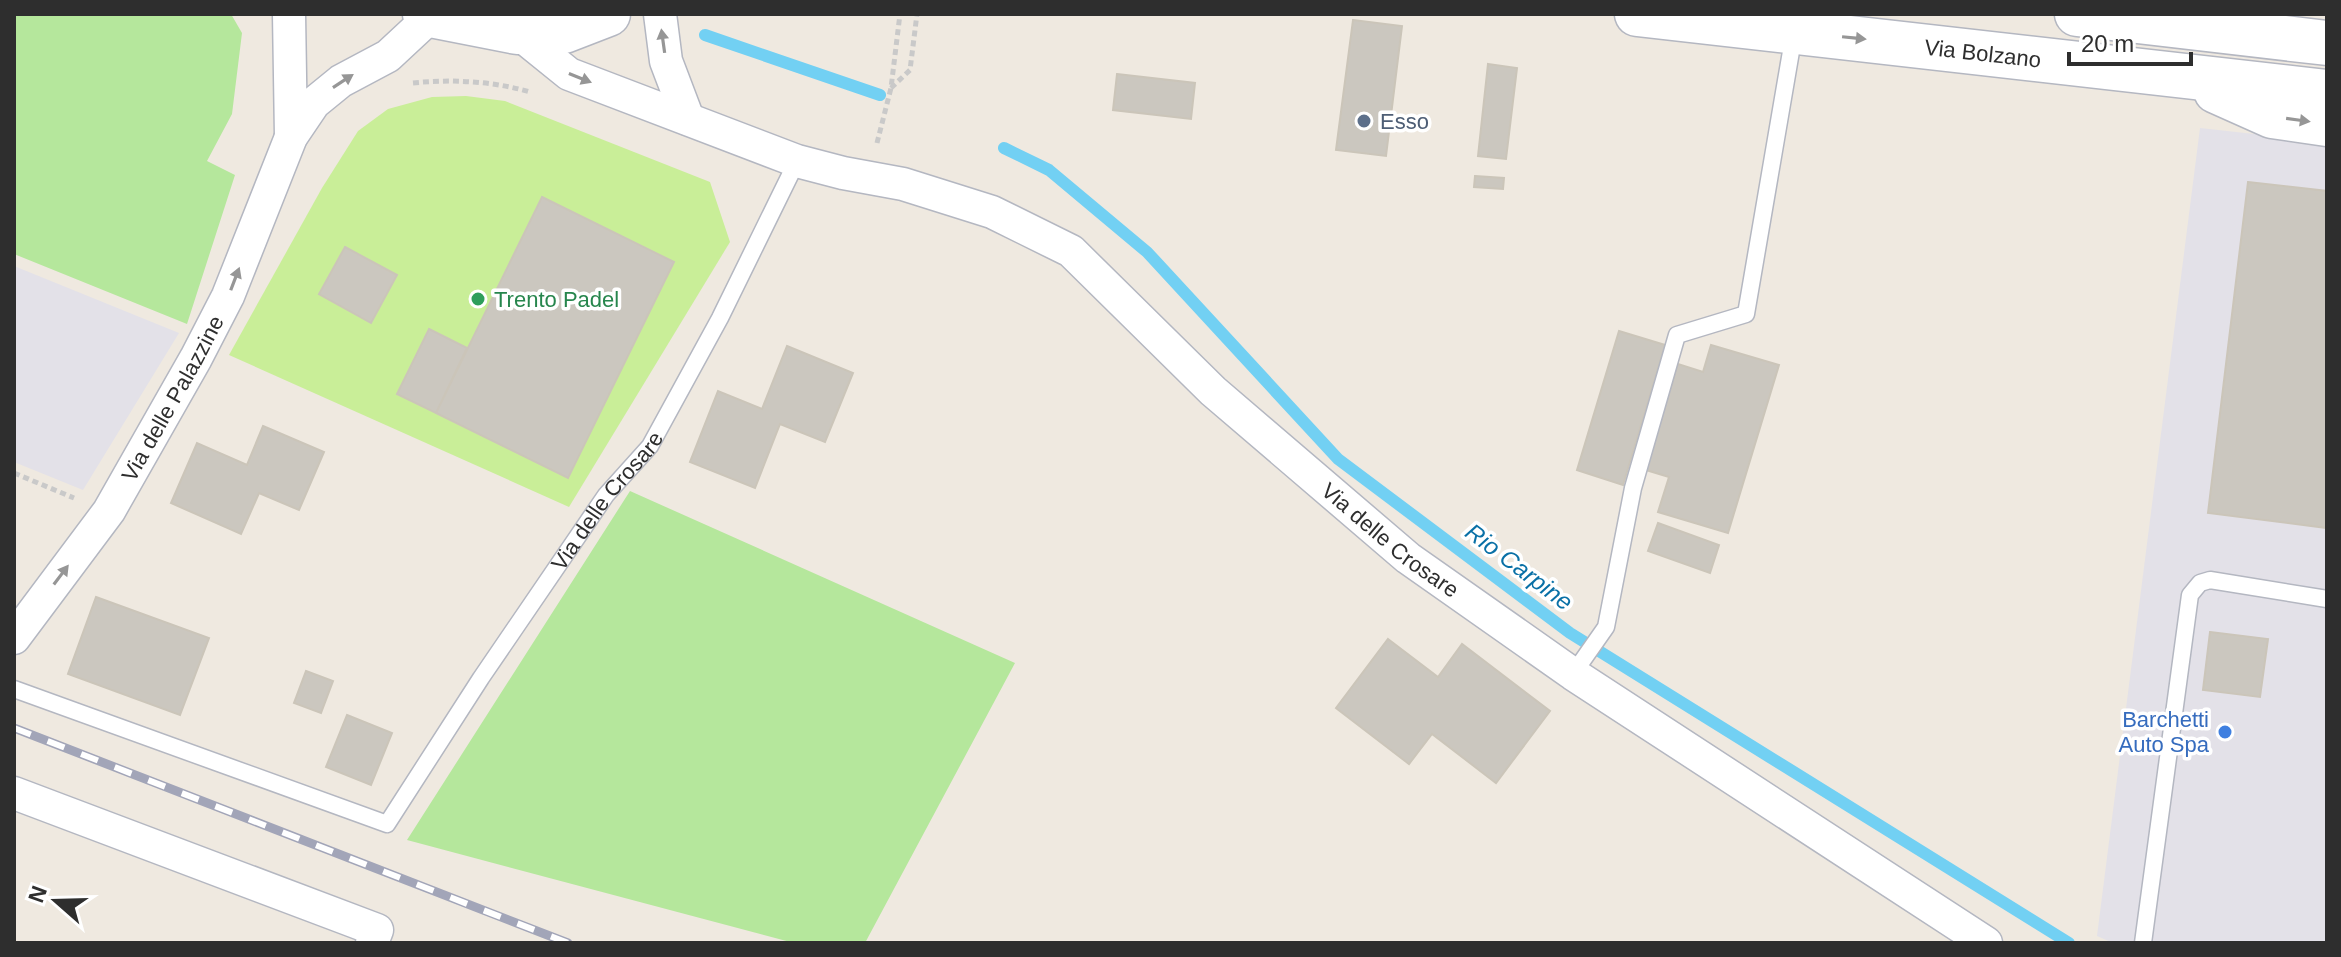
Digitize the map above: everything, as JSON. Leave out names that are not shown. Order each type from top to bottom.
[{"type":"main road","points":[[428,15],[517,32],[564,31],[608,14]]},
{"type":"main road","name":"Via Bolzano","points":[[1637,14],[2327,92]]},
{"type":"main road","points":[[2077,14],[2327,43]]},
{"type":"main road","points":[[2173,73],[2272,116],[2327,124]]},
{"type":"street","name":"Via delle Palazzine","points":[[289,14],[291,137]]},
{"type":"street","points":[[660,14],[666,61],[688,119]]},
{"type":"street","name":"Via delle Palazzine","points":[[14,638],[109,511],[228,296],[291,137],[314,103],[341,81],[388,56],[428,15]]},
{"type":"street","name":"Via delle Crosare","points":[[517,32],[569,74],[797,161],[903,184],[992,212],[1071,251],[1213,391],[1408,558],[1577,667],[1986,943]]},
{"type":"street","points":[[14,793],[377,930],[372,943]]},
{"type":"lane","points":[[1577,667],[1606,627],[1633,488],[1677,335],[1746,314],[1794,32]]},
{"type":"lane","name":"Via delle Crosare","points":[[14,689],[387,824],[481,678],[606,495],[650,446],[720,318],[797,161]]},
{"type":"lane","points":[[2143,943],[2190,595],[2200,583],[2210,580],[2327,599]]},
{"type":"path","points":[[863,143],[876,146],[891,88],[900,14]]},
{"type":"path","points":[[891,88],[910,70],[917,14]]},
{"type":"path","points":[[402,84],[462,81],[510,86],[539,94]]},
{"type":"path","points":[[14,473],[109,511]]},
{"type":"shaded area","name":"Barchetti Auto Spa","points":[[2200,128],[2327,142],[2327,943],[2113,943],[2097,936]]},
{"type":"shaded area","points":[[14,266],[179,333],[83,490],[14,462]]},
{"type":"green space","points":[[14,14],[231,14],[242,33],[232,114],[207,161],[235,175],[187,324],[14,254]]},
{"type":"green space","name":"Trento Padel","points":[[466,96],[505,101],[710,182],[730,242],[569,507],[229,355],[322,188],[358,131],[388,109],[432,97]]},
{"type":"green space","points":[[630,491],[1015,663],[865,943],[794,943],[407,840]]},
{"type":"building","points":[[1353,20],[1402,26],[1386,156],[1336,150]]},
{"type":"building","points":[[1488,64],[1517,68],[1506,159],[1478,156]]},
{"type":"building","points":[[1117,74],[1195,83],[1191,119],[1113,110]]},
{"type":"building","points":[[1475,176],[1504,178],[1503,189],[1474,187]]},
{"type":"building","points":[[2248,182],[2327,191],[2327,528],[2208,513]]},
{"type":"building","points":[[542,197],[674,262],[568,478],[436,413]]},
{"type":"building","points":[[345,247],[397,275],[371,323],[319,294]]},
{"type":"building","points":[[429,329],[467,348],[436,413],[397,394]]},
{"type":"building","points":[[1619,331],[1665,345],[1623,485],[1577,470]]},
{"type":"building","points":[[1711,345],[1779,365],[1728,533],[1658,512],[1669,477],[1646,470],[1678,364],[1703,372]]},
{"type":"building","points":[[787,346],[853,373],[825,442],[780,424],[755,488],[690,462],[718,391],[762,409]]},
{"type":"building","points":[[263,426],[324,452],[299,510],[259,493],[241,534],[171,503],[197,443],[247,465]]},
{"type":"building","points":[[1658,523],[1719,545],[1710,573],[1648,551]]},
{"type":"building","points":[[96,597],[209,638],[180,715],[68,674]]},
{"type":"building","points":[[2210,632],[2268,639],[2260,697],[2203,690]]},
{"type":"building","points":[[1388,639],[1438,677],[1462,644],[1550,711],[1496,783],[1432,734],[1409,764],[1336,708]]},
{"type":"building","points":[[306,671],[333,681],[321,713],[294,703]]},
{"type":"building","points":[[347,715],[392,733],[371,785],[326,767]]},
{"type":"waterway","name":"Rio Carpine","points":[[705,35],[880,95]]},
{"type":"waterway","name":"Rio Carpine","points":[[1004,148],[1049,170],[1147,252],[1338,459],[1570,633],[2069,943]]},
{"type":"railway","points":[[14,728],[568,943]]},
{"type":"place","name":"Esso","points":[[1364,121]]},
{"type":"place","name":"Trento Padel","points":[[478,299]]},
{"type":"place","name":"Barchetti Auto Spa","points":[[2225,732]]}]
